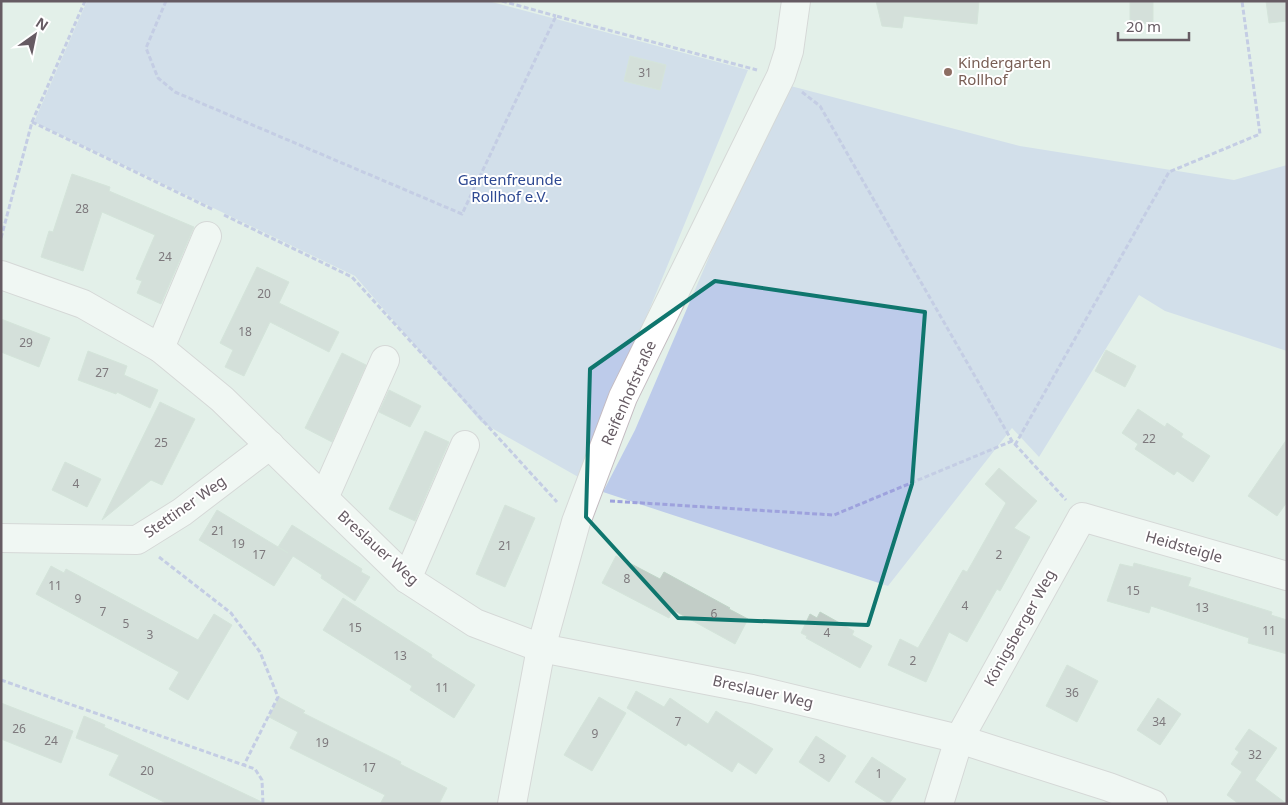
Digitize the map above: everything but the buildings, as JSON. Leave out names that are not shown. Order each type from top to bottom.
[{"type":"street","name":"Reifenhofstraße","points":[[512,804],[541,648],[580,511],[624,397],[781,76],[789,50],[796,1]]},
{"type":"street","points":[[160,348],[207,236]]},
{"type":"street","name":"Breslauer Weg","points":[[1,275],[83,304],[160,348],[222,399],[407,578],[475,623],[541,648],[752,689],[959,739]]},
{"type":"street","points":[[324,498],[385,360]]},
{"type":"street","name":"Stettiner Weg","points":[[1,538],[137,540],[182,512],[270,445]]},
{"type":"street","points":[[407,578],[464,445]]},
{"type":"street","name":"Heidsteigle","points":[[1082,517],[1287,576]]},
{"type":"street","name":"Königsberger Weg","points":[[939,804],[959,739],[1082,517]]},
{"type":"street","points":[[959,739],[1099,784],[1153,804]]},
{"type":"path","points":[[1,238],[32,122],[85,1]]},
{"type":"path","points":[[166,1],[146,48],[158,78],[175,92],[462,214],[556,16]]},
{"type":"path","points":[[502,1],[781,76],[820,106],[1012,441],[1082,517]]},
{"type":"path","points":[[1015,445],[1169,172],[1260,134],[1242,1]]},
{"type":"path","points":[[32,122],[352,278],[580,511],[834,516],[1012,441]]},
{"type":"path","points":[[137,540],[231,613],[260,652],[278,697],[244,765]]},
{"type":"path","points":[[1,680],[255,769],[262,780],[263,804]]},
{"type":"highlighted area","points":[[715,281],[925,312],[912,484],[868,625],[678,618],[586,517],[590,369]]},
{"type":"green space","name":"Gartenfreunde Rollhof e.V.","points":[[87,1],[488,1],[748,70],[580,478],[481,422],[355,276],[34,122]]},
{"type":"green space","points":[[783,84],[1020,146],[1234,180],[1287,165],[1287,351],[1165,311],[1139,295],[1039,457],[1012,428],[888,586],[603,492],[635,430]]},
{"type":"place","name":"Kindergarten Rollhof","points":[[948,72]]}]
